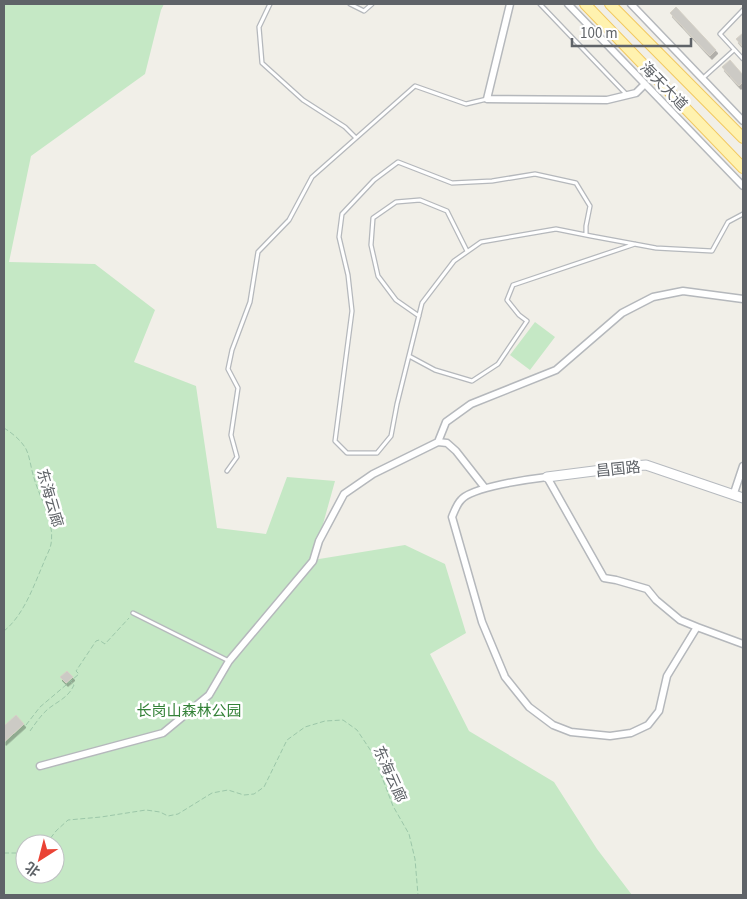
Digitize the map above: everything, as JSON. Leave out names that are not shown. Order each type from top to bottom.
[{"type":"main road","name":"海天大道","points":[[585,4],[743,168]]},
{"type":"main road","name":"海天大道","points":[[610,4],[743,138]]},
{"type":"main road","name":"昌国路","points":[[547,477],[646,465],[743,498]]},
{"type":"street","points":[[510,4],[487,99],[607,100],[636,93],[645,84]]},
{"type":"street","points":[[568,4],[743,186]]},
{"type":"street","points":[[631,4],[704,78],[743,121]]},
{"type":"street","points":[[438,442],[446,422],[471,404],[556,370],[622,313],[653,297],[683,290],[743,299]]},
{"type":"street","points":[[40,766],[163,733],[209,695],[229,661],[312,561],[319,541],[344,494],[374,474],[438,442],[448,443],[485,488]]},
{"type":"street","points":[[734,494],[743,466]]},
{"type":"street","points":[[697,627],[667,676],[659,711],[648,725],[631,734],[610,736],[571,732],[553,725],[529,707],[505,677],[482,622],[452,517],[461,499],[485,488],[525,479],[547,477],[604,578],[647,589],[656,600],[680,620],[743,644]]},
{"type":"lane","points":[[270,4],[259,27],[262,63],[303,100],[345,127],[356,138]]},
{"type":"lane","points":[[350,4],[364,11],[372,4]]},
{"type":"lane","points":[[540,4],[627,95]]},
{"type":"lane","points":[[743,11],[720,34],[743,59]]},
{"type":"lane","points":[[704,78],[734,50]]},
{"type":"lane","points":[[227,471],[237,457],[231,435],[238,388],[228,369],[232,350],[250,302],[258,252],[289,220],[312,177],[415,86],[466,104],[487,99]]},
{"type":"lane","points":[[586,235],[590,206],[576,183],[534,174],[492,181],[452,183],[398,162],[374,180],[342,214],[339,237],[348,275],[352,311],[336,440],[348,453],[377,453],[391,436],[422,303],[454,261],[481,242],[556,229],[586,235],[635,243],[656,248],[712,251],[728,222],[743,214]]},
{"type":"lane","points":[[419,316],[396,300],[378,276],[371,245],[372,218],[396,202],[420,200],[446,210],[467,252]]},
{"type":"lane","points":[[409,356],[435,370],[472,381],[498,364],[527,321],[519,315],[507,300],[513,285],[635,243]]},
{"type":"lane","points":[[133,613],[229,661]]},
{"type":"path","name":"东海云廊","points":[[4,428],[20,441],[26,449],[51,531],[51,545],[38,578],[15,620],[4,630]]},
{"type":"path","points":[[26,725],[40,707],[79,674],[76,671],[96,641],[99,640],[106,644],[133,613]]},
{"type":"path","points":[[30,731],[47,710],[71,692],[74,686],[71,681]]},
{"type":"path","name":"东海云廊","points":[[54,834],[68,820],[101,818],[146,810],[160,812],[168,816],[178,814],[212,793],[228,790],[244,795],[254,794],[264,787],[287,740],[305,727],[325,721],[344,720],[357,730],[373,754],[393,806],[409,834],[415,858],[418,895]]},
{"type":"green space","name":"长岗山森林公园","points":[[4,4],[164,4],[145,74],[31,156],[9,262],[95,264],[155,310],[134,362],[196,386],[217,528],[266,534],[287,477],[335,481],[313,560],[405,545],[445,564],[466,633],[430,654],[469,731],[554,782],[597,849],[632,895],[4,895]]},
{"type":"green space","points":[[535,322],[555,337],[530,370],[510,355]]},
{"type":"building","points":[[676,7],[716,50],[710,56],[670,13]]},
{"type":"building","points":[[743,33],[743,47],[736,39]]},
{"type":"building","points":[[730,60],[743,75],[743,82],[739,86],[722,67]]},
{"type":"building","points":[[67,671],[73,677],[66,683],[60,677]]},
{"type":"building","points":[[16,715],[24,724],[4,742],[4,726]]}]
